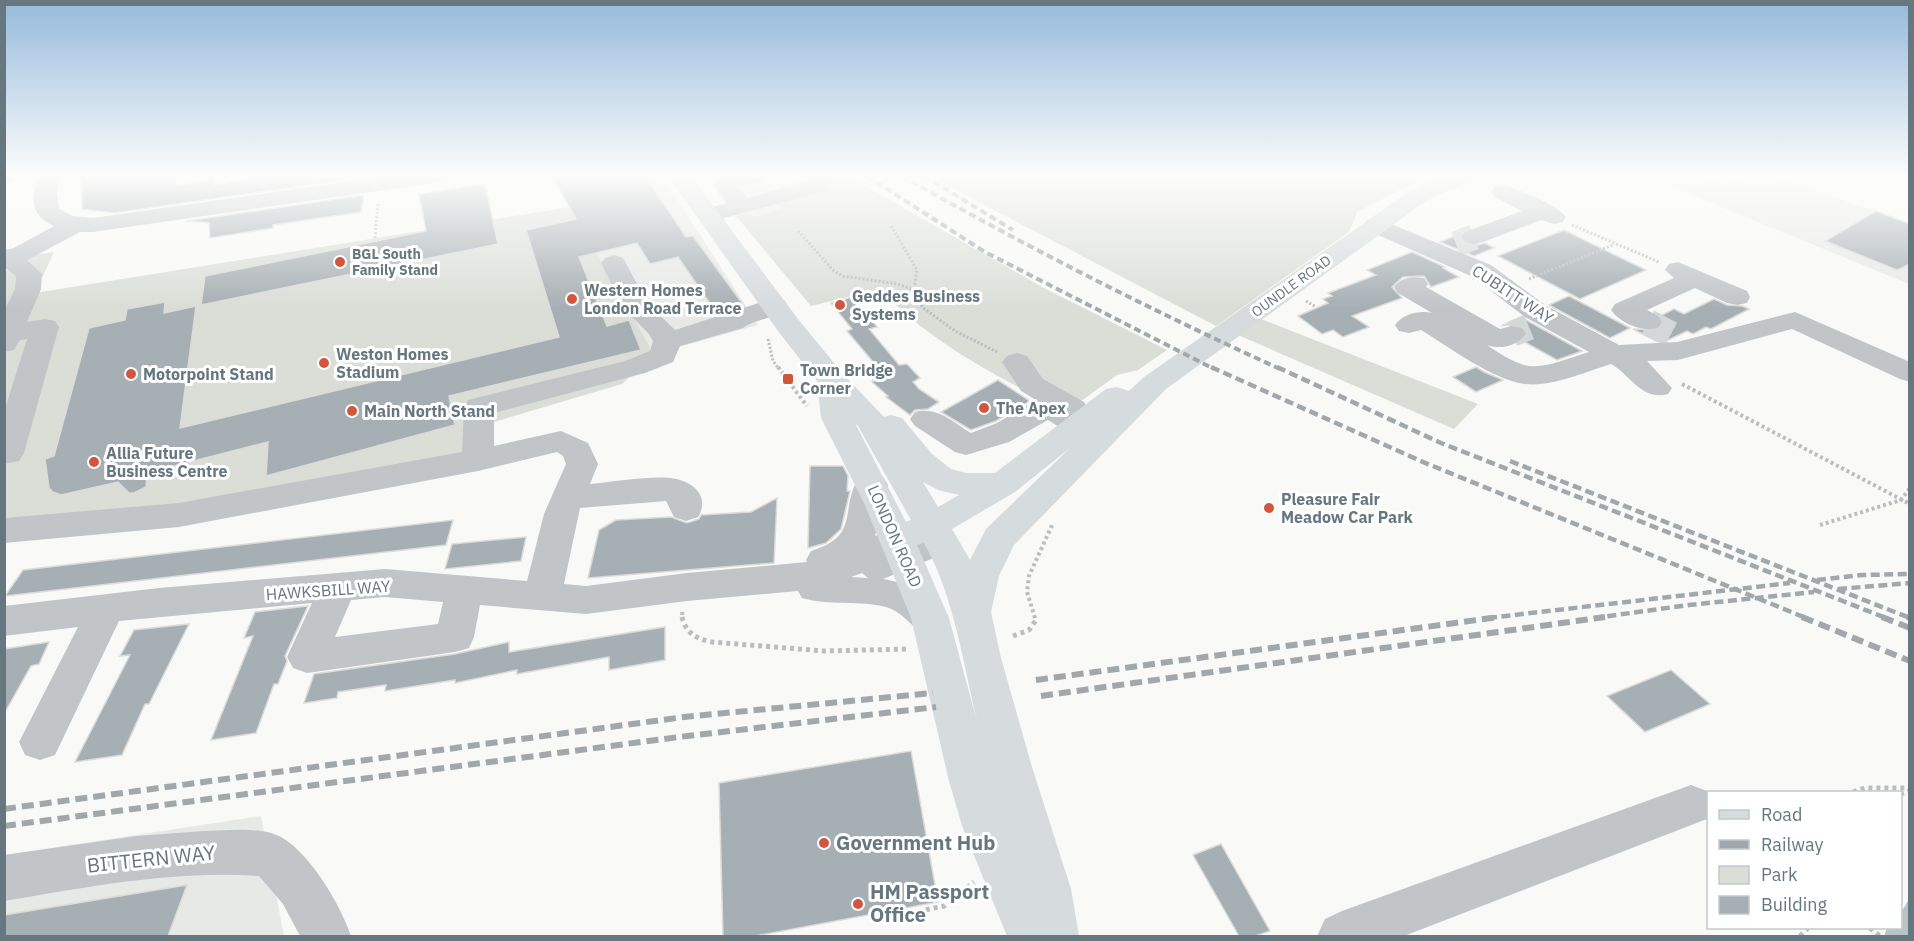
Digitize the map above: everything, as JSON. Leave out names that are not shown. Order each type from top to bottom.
[{"type":"main road","points":[[713,220],[774,306],[832,380],[871,421],[936,533]]},
{"type":"main road","name":"OUNDLE ROAD","points":[[936,533],[979,518],[1062,454],[1130,386],[1155,383],[1383,220]]},
{"type":"main road","name":"LONDON ROAD","points":[[832,380],[837,418],[871,485],[930,618],[979,656]]},
{"type":"main road","points":[[862,412],[883,418],[937,476],[958,484],[1003,484]]},
{"type":"main road","name":"OUNDLE ROAD","points":[[936,533],[1095,419]]},
{"type":"main road","name":"OUNDLE ROAD","points":[[972,612],[981,576],[999,538],[1095,419]]},
{"type":"main road","name":"LONDON ROAD","points":[[936,533],[955,565],[972,612],[979,656],[991,774],[985,826],[1031,936]]},
{"type":"main road","name":"LONDON ROAD","points":[[991,774],[1047,889],[1055,936]]},
{"type":"street","points":[[56,220],[74,225],[134,220]]},
{"type":"street","points":[[1457,245],[1535,220]]},
{"type":"street","points":[[6,258],[23,253],[74,225]]},
{"type":"street","name":"CUBITT WAY","points":[[1376,225],[1457,245],[1530,326],[1615,360],[1669,386]]},
{"type":"street","points":[[6,258],[29,274],[28,289],[7,339]]},
{"type":"street","points":[[478,460],[479,407],[635,367],[663,356],[667,341],[661,330],[637,308],[614,263]]},
{"type":"street","points":[[1648,322],[1625,310],[1687,274],[1737,297]]},
{"type":"street","points":[[1414,284],[1407,287],[1498,340],[1530,326]]},
{"type":"street","points":[[667,341],[733,322],[740,317],[774,306]]},
{"type":"street","points":[[1409,325],[1423,319],[1494,362],[1526,375],[1678,351],[1686,342],[1795,320],[1910,373]]},
{"type":"street","points":[[4,453],[8,453],[55,325],[7,339]]},
{"type":"street","points":[[1017,362],[1032,386],[1095,419]]},
{"type":"street","points":[[926,418],[966,445],[988,440],[1022,424],[1047,407],[1095,419]]},
{"type":"street","points":[[4,531],[180,515],[478,460],[561,441],[577,450],[582,464],[561,514],[542,598]]},
{"type":"street","name":"HAWKSBILL WAY","points":[[685,597],[737,575],[803,568],[846,551],[865,520],[871,485]]},
{"type":"street","points":[[567,498],[670,489],[685,496],[686,509]]},
{"type":"street","name":"HAWKSBILL WAY","points":[[815,588],[936,533]]},
{"type":"street","name":"HAWKSBILL WAY","points":[[4,621],[106,609],[385,583],[542,598],[586,600],[685,597],[820,574],[860,559],[900,548]]},
{"type":"street","points":[[337,588],[307,657],[455,637],[464,592]]},
{"type":"street","name":"HAWKSBILL WAY","points":[[685,597],[705,592],[815,588],[885,593],[900,597],[930,618]]},
{"type":"street","points":[[40,742],[106,609]]},
{"type":"street","points":[[1342,936],[1691,805]]},
{"type":"street","name":"BITTERN WAY","points":[[4,878],[172,853],[232,851],[271,855],[300,888],[327,936]]},
{"type":"path","points":[[375,238],[378,220]]},
{"type":"path","points":[[1560,220],[1614,245],[1687,274]]},
{"type":"path","points":[[891,226],[917,270],[914,290],[922,307],[955,331],[1017,362]]},
{"type":"path","points":[[798,231],[833,270],[842,276],[898,284],[914,290]]},
{"type":"path","points":[[1538,277],[1614,245]]},
{"type":"path","points":[[1669,386],[1910,504]]},
{"type":"path","points":[[1820,525],[1901,500],[1910,488]]},
{"type":"path","points":[[979,656],[1029,630],[1036,620],[1028,592],[1029,576],[1058,516]]},
{"type":"path","points":[[685,597],[682,623],[688,632],[699,639],[792,649],[874,652],[909,649]]},
{"type":"path","points":[[1856,791],[1865,788],[1910,789]]},
{"type":"path","points":[[876,914],[877,920],[944,906],[977,880]]},
{"type":"shaded area","points":[[577,220],[690,220],[758,325],[654,354]]},
{"type":"shaded area","points":[[1753,220],[1898,220],[1909,224],[1909,284]]},
{"type":"shaded area","points":[[261,816],[284,936],[5,936],[5,855]]},
{"type":"shaded area","points":[[1909,899],[1909,936],[1884,936],[1887,929],[1902,929],[1902,911]]},
{"type":"green space","name":"Weston Homes Stadium","points":[[490,220],[577,220],[654,354],[622,384],[487,424],[493,449],[5,539],[4,275],[14,258],[54,252],[35,293]]},
{"type":"green space","points":[[739,220],[925,220],[1044,288],[1167,350],[1138,370],[1117,375],[1077,404],[1072,416],[970,360],[923,328],[880,289],[811,306]]},
{"type":"green space","points":[[1013,220],[1354,220],[1349,232],[1216,326]]},
{"type":"green space","points":[[1261,319],[1478,404],[1454,429],[1238,335]]},
{"type":"building","points":[[307,220],[210,238],[209,223],[187,221]]},
{"type":"building","name":"BGL South Family Stand","points":[[424,220],[493,220],[498,244],[201,305],[205,276],[426,231]]},
{"type":"building","points":[[572,220],[675,220],[686,237],[693,236],[742,303],[715,311],[678,257],[650,264],[637,243],[579,257],[607,326],[629,320],[641,350],[449,396],[455,425],[266,476],[268,442],[154,471],[154,474],[147,475],[146,487],[134,493],[129,493],[118,482],[61,495],[49,488],[45,459],[54,456],[89,328],[125,320],[127,309],[165,302],[164,313],[196,306],[180,428],[559,337],[526,230]]},
{"type":"building","points":[[1861,220],[1899,220],[1910,224],[1910,264],[1897,270],[1825,241]]},
{"type":"building","points":[[1564,230],[1646,270],[1580,299],[1498,256]]},
{"type":"building","points":[[1462,233],[1460,238],[1465,244],[1474,246],[1485,243],[1494,248],[1474,256],[1440,242]]},
{"type":"building","points":[[1412,252],[1445,267],[1443,268],[1459,277],[1431,287],[1424,276],[1403,277],[1392,287],[1402,298],[1352,316],[1369,327],[1343,337],[1333,330],[1322,334],[1298,316],[1328,303],[1323,299],[1332,296],[1328,293],[1376,275],[1367,270]]},
{"type":"building","points":[[1569,296],[1630,328],[1610,338],[1549,305]]},
{"type":"building","points":[[852,297],[877,327],[869,329],[899,365],[907,364],[920,378],[913,382],[919,389],[939,402],[928,409],[915,410],[910,415],[886,397],[888,396],[872,382],[874,381],[867,373],[879,369],[847,331],[852,329],[831,303]]},
{"type":"building","points":[[1714,299],[1727,305],[1749,309],[1711,329],[1706,327],[1693,334],[1687,331],[1668,340],[1656,341],[1633,329],[1658,330],[1664,323],[1660,316],[1674,309],[1684,314]]},
{"type":"building","points":[[1522,317],[1582,351],[1557,360],[1523,341],[1528,334],[1522,326],[1511,324],[1501,326]]},
{"type":"building","points":[[1476,367],[1503,380],[1476,392],[1453,377]]},
{"type":"building","name":"The Apex","points":[[998,380],[1030,401],[996,421],[971,430],[941,412]]},
{"type":"building","points":[[810,466],[843,466],[848,476],[847,491],[850,491],[841,529],[826,543],[808,548]]},
{"type":"building","points":[[777,498],[774,563],[588,578],[599,530],[616,520],[671,517],[687,523],[699,519],[701,515],[751,512]]},
{"type":"building","points":[[453,520],[446,545],[5,596],[23,570]]},
{"type":"building","points":[[526,537],[521,561],[445,569],[452,544]]},
{"type":"building","points":[[308,606],[285,656],[287,661],[278,684],[274,684],[256,733],[211,740],[253,636],[244,638],[255,612]]},
{"type":"building","points":[[189,624],[149,704],[145,704],[122,755],[75,762],[130,655],[120,656],[134,630]]},
{"type":"building","points":[[665,627],[665,660],[609,670],[609,657],[517,674],[517,670],[455,683],[455,680],[385,691],[386,685],[338,692],[337,698],[304,703],[314,674],[455,654],[509,642],[509,652]]},
{"type":"building","points":[[49,642],[39,664],[31,666],[4,714],[4,649]]},
{"type":"building","points":[[1671,670],[1710,704],[1645,732],[1607,696]]},
{"type":"building","name":"Government Hub","points":[[911,751],[938,902],[755,936],[723,936],[719,783]]},
{"type":"building","points":[[1221,844],[1270,931],[1255,936],[1239,936],[1193,855]]},
{"type":"building","points":[[187,885],[168,936],[4,936],[4,915]]},
{"type":"tunnel","points":[[1456,244],[1474,237]]},
{"type":"tunnel","points":[[1648,322],[1676,337]]},
{"type":"tunnel","points":[[1512,334],[1529,327]]},
{"type":"railway","points":[[935,220],[985,252],[1214,369]]},
{"type":"railway","points":[[982,220],[1089,277],[1280,369]]},
{"type":"railway","points":[[996,220],[1013,230]]},
{"type":"railway","points":[[1211,367],[1423,462],[1736,589]]},
{"type":"railway","points":[[1277,367],[1441,443],[1886,618]]},
{"type":"railway","points":[[1510,461],[1910,618],[1907,617]]},
{"type":"railway","points":[[1817,580],[1862,575],[1910,574]]},
{"type":"railway","points":[[1736,589],[1790,583]]},
{"type":"railway","points":[[1838,589],[1910,583]]},
{"type":"railway","points":[[1488,618],[1736,589]]},
{"type":"railway","points":[[1736,589],[1757,598]]},
{"type":"railway","points":[[1757,598],[1814,592]]},
{"type":"railway","points":[[1594,618],[1757,598]]},
{"type":"railway","points":[[1757,598],[1806,618]]},
{"type":"railway","points":[[1036,680],[1499,617]]},
{"type":"railway","points":[[1041,696],[1605,617]]},
{"type":"railway","points":[[1802,617],[1910,661]]},
{"type":"railway","points":[[1882,617],[1910,628]]},
{"type":"railway","points":[[4,809],[684,717],[933,693]]},
{"type":"railway","points":[[4,826],[679,737],[936,707]]},
{"type":"place","name":"BGL South Family Stand","points":[[340,262]]},
{"type":"place","name":"Western Homes London Road Terrace","points":[[572,299]]},
{"type":"place","name":"Geddes Business Systems","points":[[840,305]]},
{"type":"place","name":"Weston Homes Stadium","points":[[324,363]]},
{"type":"place","name":"Motorpoint Stand","points":[[131,374]]},
{"type":"place","name":"Town Bridge Corner","points":[[788,379]]},
{"type":"place","name":"The Apex","points":[[984,408]]},
{"type":"place","name":"Main North Stand","points":[[352,411]]},
{"type":"place","name":"Allia Future Business Centre","points":[[94,462]]},
{"type":"place","name":"Pleasure Fair Meadow Car Park","points":[[1269,508]]},
{"type":"place","name":"Government Hub","points":[[824,843]]},
{"type":"place","name":"HM Passport Office","points":[[858,904]]}]
